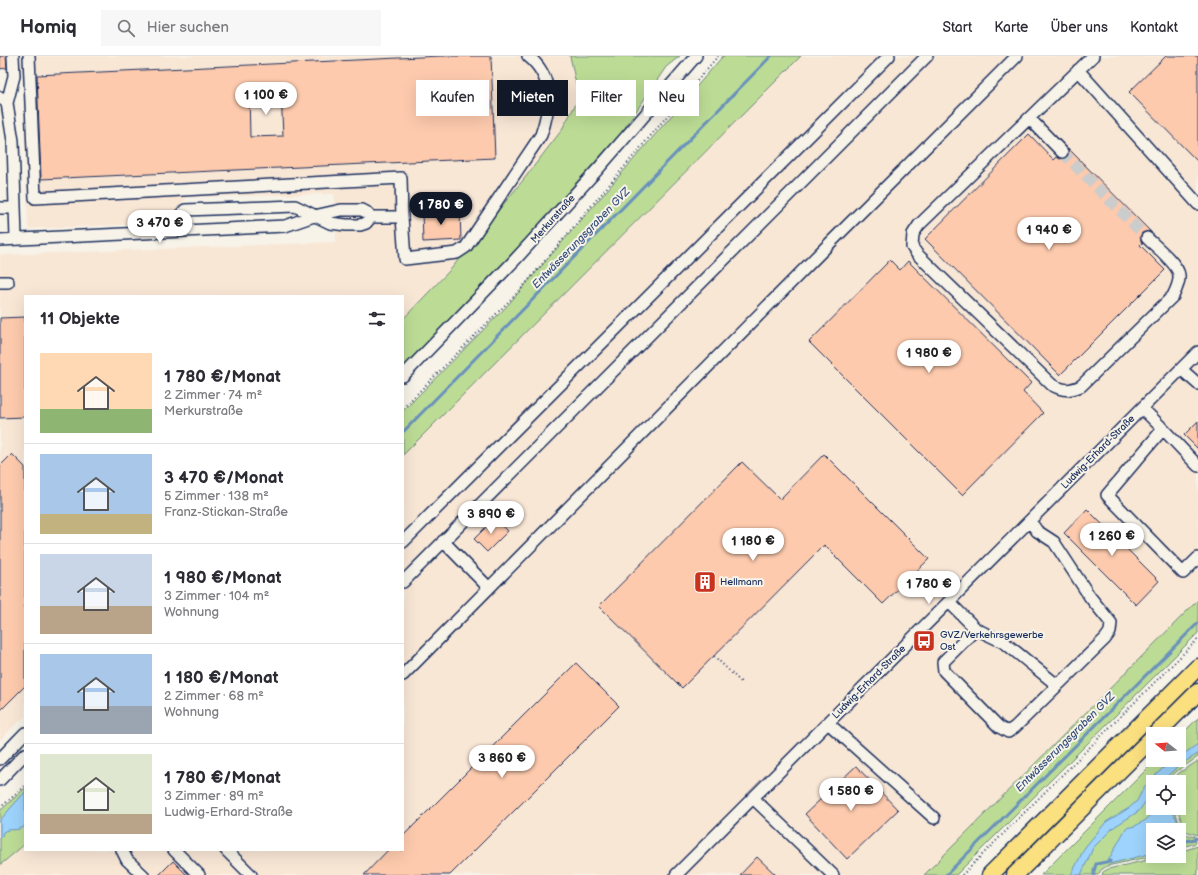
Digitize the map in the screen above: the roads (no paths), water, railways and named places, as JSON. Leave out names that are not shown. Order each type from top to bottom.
[{"type":"highway","points":[[990,875],[1198,667]]},
{"type":"highway","points":[[1163,727],[1198,692]]},
{"type":"highway","points":[[1015,875],[1146,744]]},
{"type":"street","points":[[14,56],[14,76],[4,100],[13,141],[16,239]]},
{"type":"street","points":[[29,56],[35,198],[401,178],[405,259],[457,253],[466,247],[541,134],[547,117],[548,93],[544,74],[536,63],[528,56]]},
{"type":"street","name":"Merkurstraße","points":[[404,375],[524,251],[598,169],[696,56]]},
{"type":"street","points":[[404,541],[889,56]]},
{"type":"street","points":[[404,581],[927,56]]},
{"type":"street","points":[[404,674],[1017,56]]},
{"type":"street","points":[[1093,56],[919,225],[913,234],[912,247],[917,254],[1052,385],[1062,390],[1072,390],[1081,386],[1173,296],[1177,286],[1179,274],[1173,264],[1147,238]]},
{"type":"street","points":[[1078,70],[1198,204]]},
{"type":"street","points":[[1029,118],[1062,152]]},
{"type":"street","points":[[164,232],[185,210],[295,206],[330,223],[346,225],[360,225],[366,223],[371,218],[402,217]]},
{"type":"street","points":[[0,208],[15,208]]},
{"type":"street","points":[[0,240],[285,226],[314,216]]},
{"type":"street","name":"Ludwig-Erhard-Straße","points":[[676,875],[1198,352]]},
{"type":"street","points":[[1181,369],[1198,384]]},
{"type":"street","points":[[1142,408],[1198,466]]},
{"type":"street","points":[[1163,429],[1107,495],[1183,573],[1198,558]]},
{"type":"street","points":[[976,629],[943,662],[944,671],[999,727],[1008,732],[1016,727],[1106,639],[1110,632],[1111,624],[1090,597],[1054,542],[1037,531],[1030,521]]},
{"type":"street","points":[[443,541],[489,588]]},
{"type":"street","points":[[949,602],[976,629],[1005,643],[1052,681],[1059,684]]},
{"type":"street","points":[[828,723],[934,818]]},
{"type":"street","points":[[0,758],[24,734]]},
{"type":"street","points":[[0,780],[24,755]]},
{"type":"street","points":[[753,798],[833,875]]},
{"type":"street","points":[[122,851],[127,860],[143,875]]},
{"type":"street","points":[[175,851],[199,875]]},
{"type":"street","points":[[227,851],[251,875]]},
{"type":"water","points":[[1198,744],[1198,754],[1186,761],[1186,752]]},
{"type":"water","points":[[1177,767],[1168,775],[1156,775],[1163,768]]},
{"type":"water","points":[[1146,785],[1146,801],[1139,811],[1114,827],[1093,848],[1081,875],[1071,875],[1085,847],[1106,822],[1129,808],[1137,801]]},
{"type":"water","points":[[24,793],[24,827],[3,832],[0,838],[0,820]]},
{"type":"water","points":[[1150,815],[1174,815],[1177,823],[1146,823],[1146,855],[1109,864],[1108,861],[1126,828],[1135,826],[1146,820]]},
{"type":"waterway","name":"Entwässerungsgraben GVZ","points":[[404,431],[771,56]]},
{"type":"waterway","name":"Entwässerungsgraben GVZ","points":[[946,875],[1198,623]]},
{"type":"waterway","points":[[1186,841],[1198,838]]},
{"type":"waterway","points":[[1094,875],[1096,864],[1111,861]]},
{"type":"tunnel","points":[[1062,152],[1147,238]]},
{"type":"place","name":"Hellmann","points":[[705,582]]},
{"type":"place","name":"GVZ/Verkehrsgewerbe Ost","points":[[924,641]]}]
